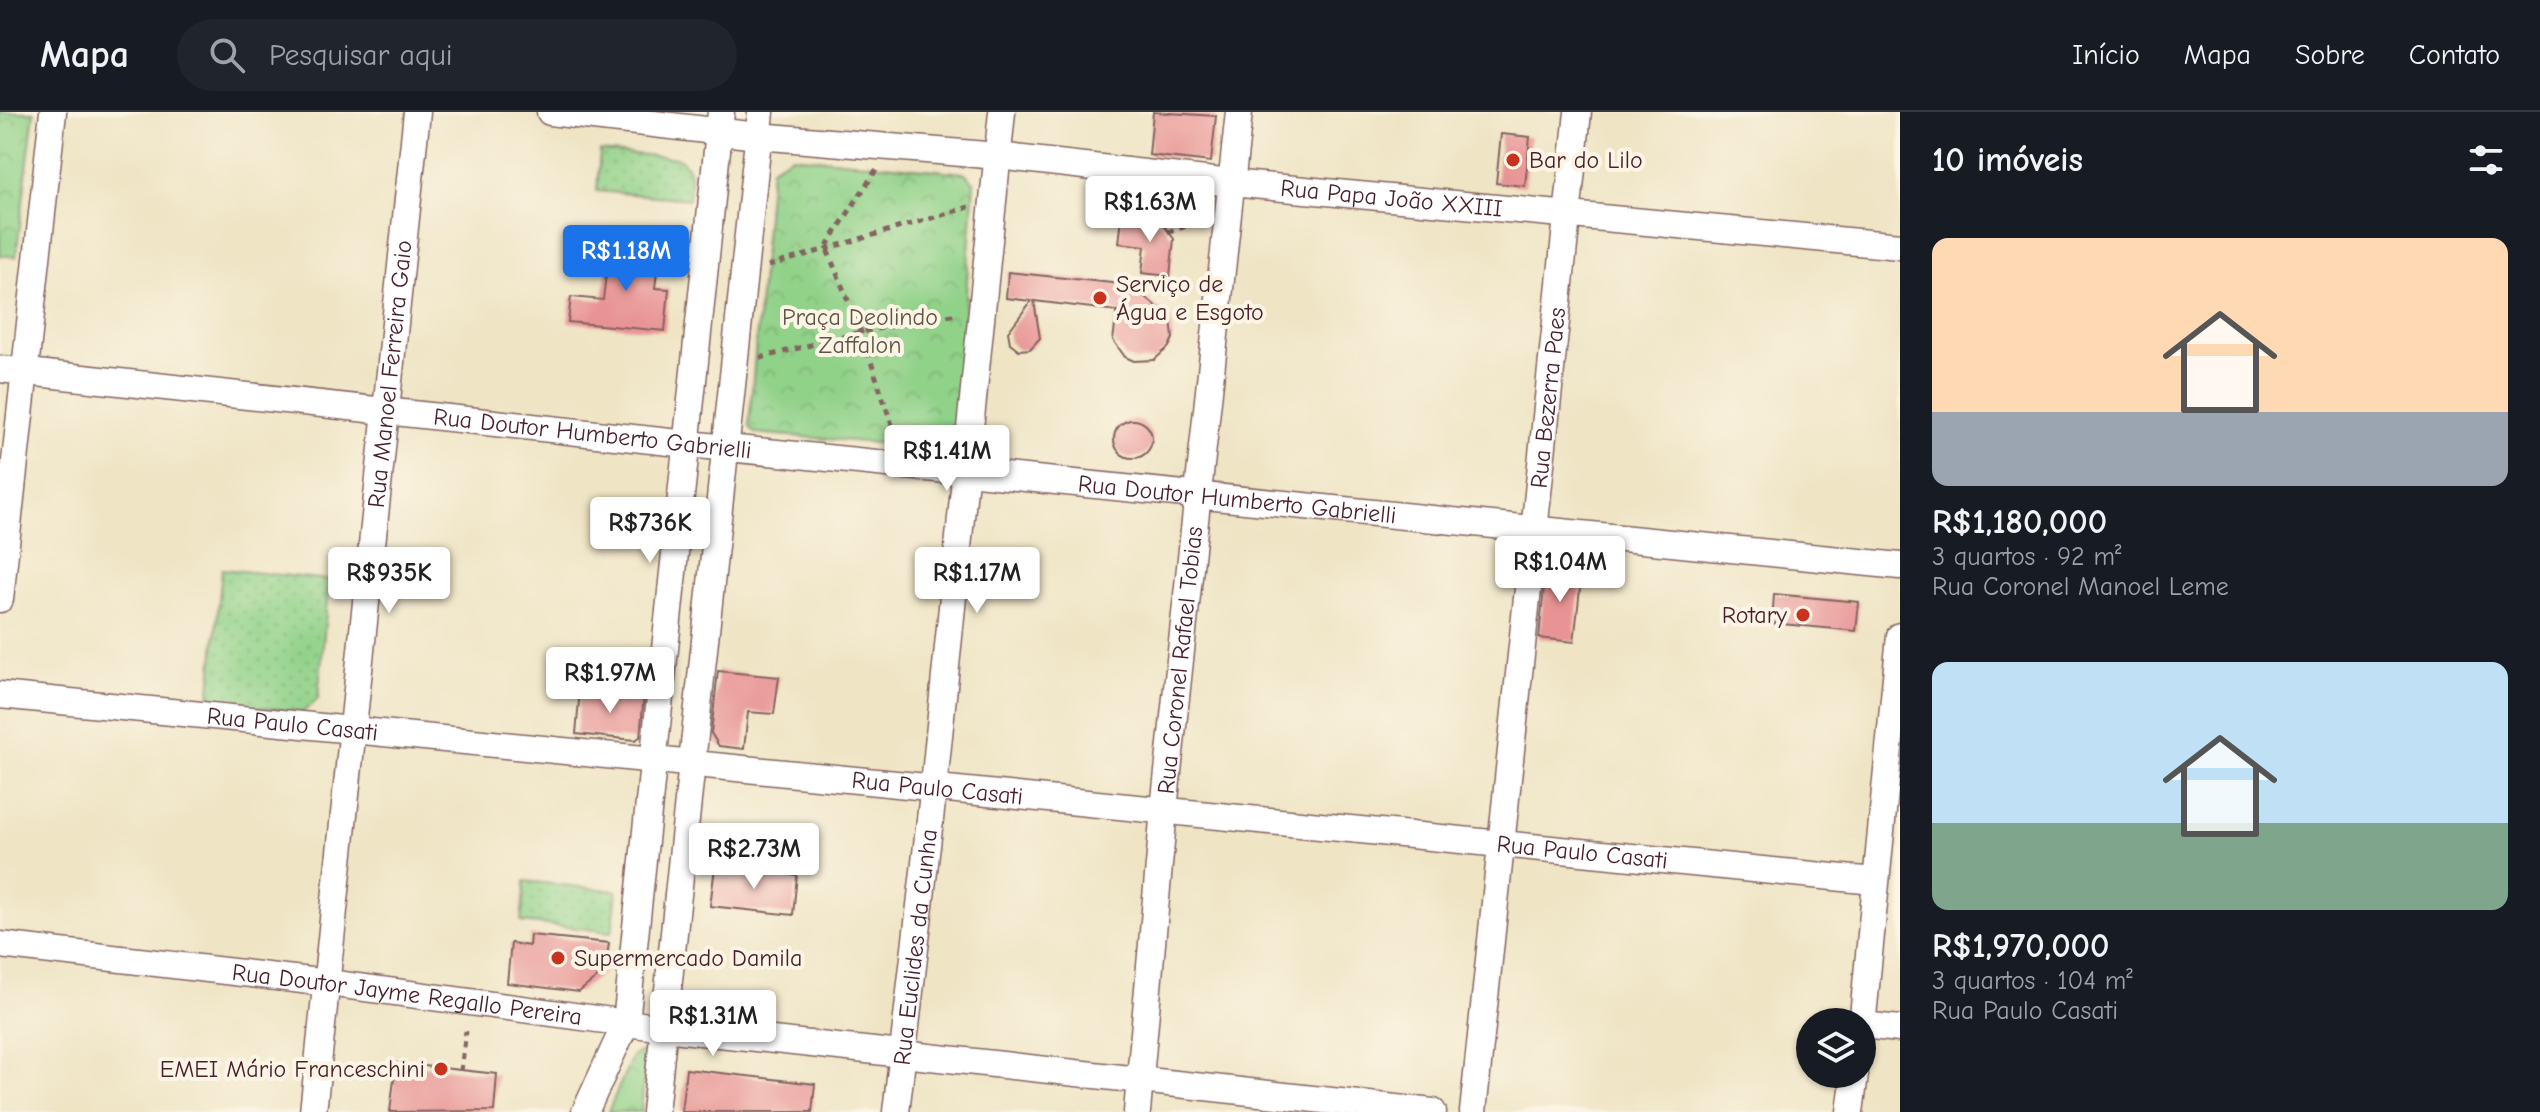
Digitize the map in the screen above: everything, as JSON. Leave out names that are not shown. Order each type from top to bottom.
[{"type":"street","points":[[0,599],[12,371],[53,112]]},
{"type":"street","name":"Rua Manoel Ferreira Gaio","points":[[313,1112],[417,112]]},
{"type":"street","name":"Rua Papa João XXIII","points":[[550,112],[759,124],[1231,183],[1900,246]]},
{"type":"street","name":"Rua Euclides da Cunha","points":[[896,1112],[934,785],[1002,112]]},
{"type":"street","name":"Rua Coronel Rafael Tobias","points":[[1137,1112],[1164,809],[1239,112]]},
{"type":"street","name":"Rua Bezerra Paes","points":[[1473,1112],[1578,112]]},
{"type":"street","points":[[585,1112],[626,1023],[656,759],[719,122]]},
{"type":"street","points":[[655,1112],[689,761],[728,447],[759,124]]},
{"type":"street","name":"Rua Doutor Humberto Gabrielli","points":[[12,371],[688,444],[967,469],[1900,566]]},
{"type":"street","points":[[1863,1008],[1874,881],[1893,798],[1900,636]]},
{"type":"street","name":"Rua Paulo Casati","points":[[0,695],[352,732],[934,785],[1874,881]]},
{"type":"street","name":"Rua Doutor Jayme Regallo Pereira","points":[[0,945],[328,983],[664,1028],[1433,1112]]},
{"type":"street","points":[[1876,1027],[1900,1029]]},
{"type":"street","points":[[1850,1112],[1853,1088]]},
{"type":"path","points":[[826,247],[880,165]]},
{"type":"path","points":[[763,268],[972,206]]},
{"type":"path","points":[[1168,232],[1207,219]]},
{"type":"path","points":[[826,247],[861,332],[898,445]]},
{"type":"path","points":[[755,359],[861,332],[965,312]]},
{"type":"path","points":[[461,1071],[466,1031]]},
{"type":"green space","points":[[0,112],[34,112],[16,257],[0,255]]},
{"type":"green space","points":[[600,151],[678,158],[689,171],[689,199],[597,191]]},
{"type":"green space","name":"Praça Deolindo Zaffalon","points":[[792,156],[965,173],[974,182],[956,435],[949,449],[754,433],[749,425],[771,168]]},
{"type":"green space","points":[[222,569],[329,580],[318,699],[303,712],[209,702]]},
{"type":"green space","points":[[525,881],[617,891],[612,932],[521,922]]},
{"type":"green space","points":[[640,1052],[646,1056],[641,1112],[608,1112],[632,1057]]},
{"type":"building","points":[[1153,112],[1216,116],[1211,162],[1149,155]]},
{"type":"building","name":"Bar do Lilo","points":[[1501,134],[1530,137],[1525,186],[1496,183]]},
{"type":"building","points":[[1122,218],[1161,222],[1174,239],[1170,276],[1142,273],[1145,246],[1119,243]]},
{"type":"building","points":[[610,240],[646,244],[645,263],[658,264],[655,288],[669,289],[665,331],[568,322],[571,297],[603,300]]},
{"type":"building","points":[[1008,272],[1131,285],[1171,319],[1173,338],[1169,347],[1154,360],[1134,361],[1125,357],[1113,340],[1117,311],[1034,301],[1040,338],[1030,349],[1019,350],[1010,343],[1008,332],[1031,301],[1006,298]]},
{"type":"building","points":[[1133,420],[1146,426],[1152,439],[1146,452],[1133,458],[1120,452],[1114,439],[1120,426]]},
{"type":"building","points":[[1546,567],[1582,571],[1574,642],[1539,638]]},
{"type":"building","points":[[1774,594],[1859,602],[1856,631],[1772,623]]},
{"type":"building","points":[[718,671],[779,677],[774,714],[748,712],[744,749],[719,746],[711,733]]},
{"type":"building","points":[[580,689],[644,695],[640,737],[635,740],[576,734]]},
{"type":"building","points":[[715,867],[797,875],[793,915],[710,906]]},
{"type":"building","name":"Supermercado Damila","points":[[530,935],[609,943],[605,971],[579,992],[507,983],[511,943],[529,946]]},
{"type":"building","points":[[396,1063],[497,1074],[494,1111],[390,1112]]},
{"type":"building","points":[[686,1069],[815,1084],[812,1112],[681,1112]]},
{"type":"place","name":"Bar do Lilo","points":[[1513,160]]},
{"type":"place","name":"Serviço de Água e Esgoto","points":[[1100,298]]},
{"type":"place","name":"Rotary","points":[[1803,615]]},
{"type":"place","name":"Supermercado Damila","points":[[558,958]]},
{"type":"place","name":"EMEI Mário Franceschini","points":[[441,1069]]}]
